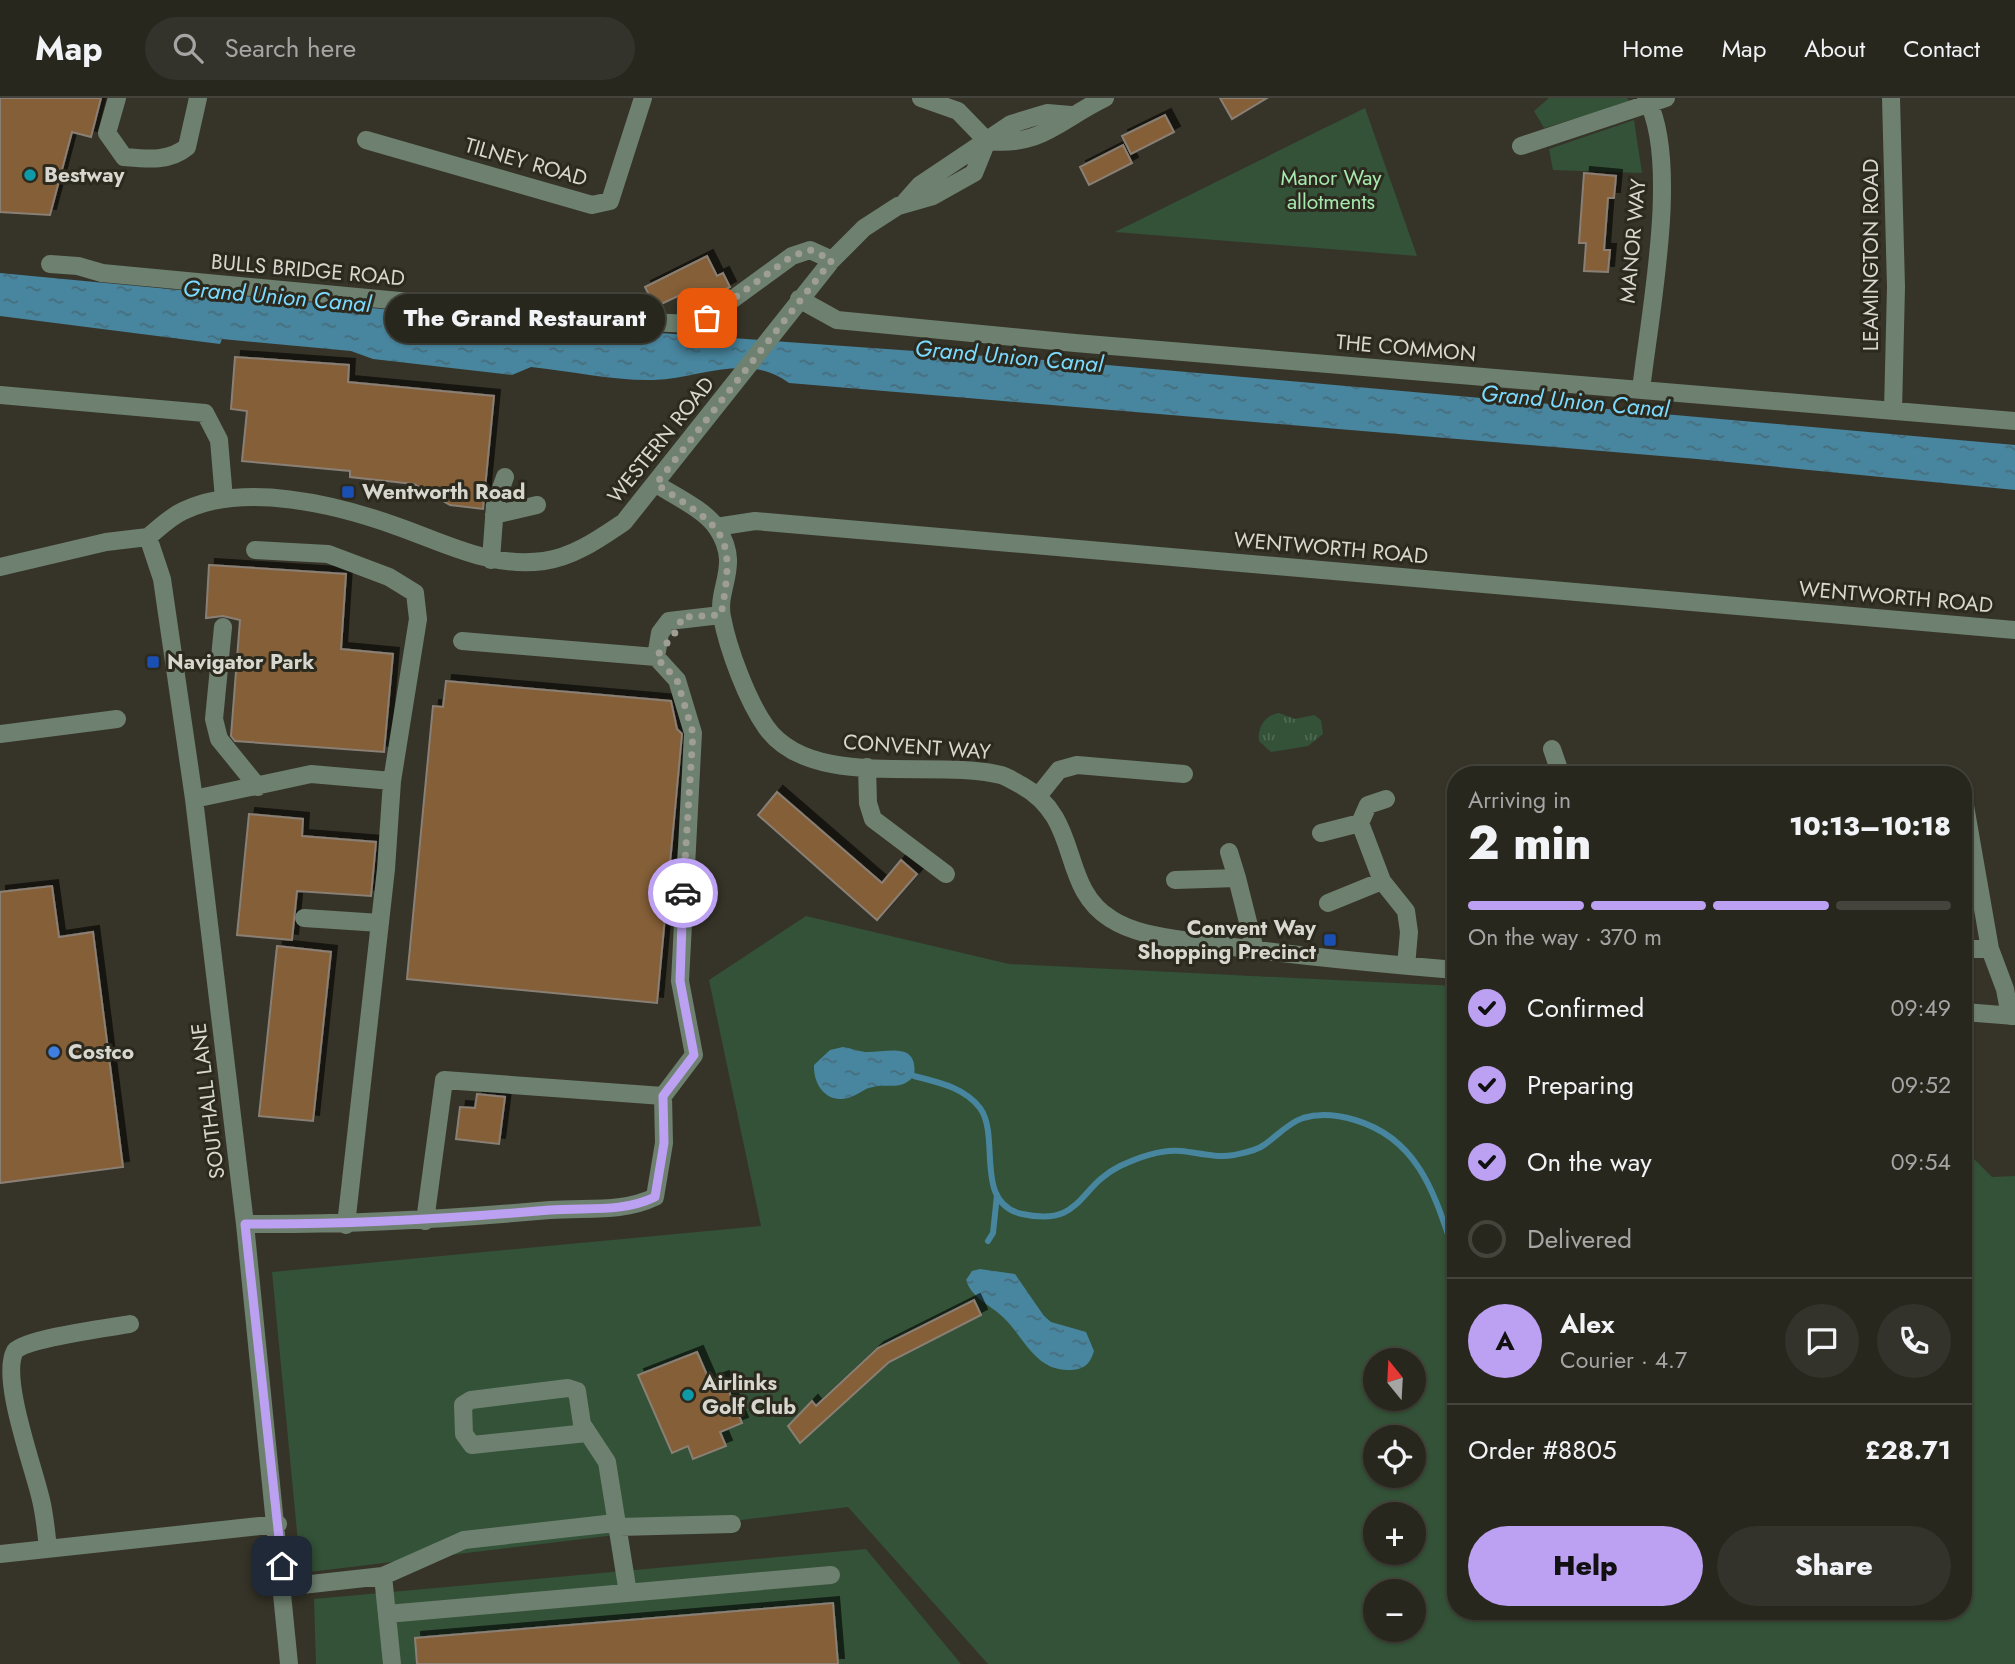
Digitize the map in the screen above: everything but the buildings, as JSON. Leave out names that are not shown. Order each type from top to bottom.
[{"type":"street","points":[[117,98],[107,133],[124,157],[152,159],[177,155],[187,147],[198,98]]},
{"type":"street","name":"TILNEY ROAD","points":[[366,140],[592,205],[610,201],[643,98]]},
{"type":"street","points":[[921,98],[958,111],[987,141],[1014,144],[1054,130],[1071,115],[1105,98]]},
{"type":"street","name":"LEAMINGTON ROAD","points":[[1891,98],[1896,287],[1893,411]]},
{"type":"street","points":[[1521,145],[1653,100]]},
{"type":"street","name":"MANOR WAY","points":[[1641,390],[1663,197],[1661,147],[1653,100]]},
{"type":"street","name":"WESTERN ROAD","points":[[148,537],[181,512],[225,499],[272,498],[320,504],[395,525],[472,556],[491,560],[544,561],[589,546],[624,522],[832,260],[864,228],[905,202],[933,195],[974,173],[987,141]]},
{"type":"street","name":"BULLS BRIDGE ROAD","points":[[50,264],[78,266],[102,273],[604,320],[692,324],[707,318],[792,256],[810,250],[832,260]]},
{"type":"street","name":"THE COMMON","points":[[799,299],[837,320],[2015,421]]},
{"type":"street","points":[[0,396],[205,413],[219,440],[225,499]]},
{"type":"street","points":[[491,560],[494,515],[505,477]]},
{"type":"street","points":[[656,484],[716,527]]},
{"type":"street","points":[[494,515],[537,505]]},
{"type":"street","name":"WENTWORTH ROAD","points":[[716,527],[755,521],[2015,630]]},
{"type":"street","name":"CONVENT WAY","points":[[716,527],[725,545],[730,569],[721,615],[746,689],[767,728],[790,750],[822,763],[1003,775],[1040,796],[1055,813],[1065,835],[1079,883],[1092,902],[1110,919],[1135,930],[1255,950],[1447,969]]},
{"type":"street","points":[[0,567],[106,542],[148,537]]},
{"type":"street","name":"SOUTHALL LANE","points":[[148,537],[162,579],[194,799],[278,1524],[289,1664]]},
{"type":"street","points":[[255,550],[328,554],[389,577],[415,593],[418,619],[392,780],[380,923],[346,1225]]},
{"type":"street","points":[[656,657],[678,629],[682,617],[721,615]]},
{"type":"street","points":[[223,626],[215,719],[219,739],[258,787]]},
{"type":"street","points":[[245,1224],[346,1225],[425,1221],[555,1210],[634,1207],[655,1197],[664,1143],[663,1096],[694,1055],[680,981],[693,733],[677,680],[656,657],[462,641]]},
{"type":"street","points":[[0,734],[117,719]]},
{"type":"street","points":[[1552,749],[1558,766]]},
{"type":"street","points":[[1040,796],[1059,770],[1077,765],[1184,774]]},
{"type":"street","points":[[867,767],[868,803],[873,819],[946,874]]},
{"type":"street","points":[[194,799],[311,774],[392,780]]},
{"type":"street","points":[[1386,799],[1367,805],[1360,823],[1382,881],[1406,911],[1409,932],[1406,966]]},
{"type":"street","points":[[1321,833],[1360,823]]},
{"type":"street","points":[[1972,846],[1990,949],[2012,1016],[1972,1013]]},
{"type":"street","points":[[1229,852],[1255,950]]},
{"type":"street","points":[[1175,880],[1237,878]]},
{"type":"street","points":[[1328,903],[1382,881]]},
{"type":"street","points":[[304,918],[380,923]]},
{"type":"street","points":[[1972,948],[1990,949]]},
{"type":"street","points":[[425,1221],[444,1080],[663,1096]]},
{"type":"street","points":[[48,1548],[41,1499],[15,1424],[7,1383],[8,1362],[15,1350],[31,1342],[130,1324]]},
{"type":"street","points":[[587,1433],[472,1445],[464,1434],[463,1405],[471,1400],[568,1388],[577,1391],[587,1433],[607,1462],[628,1593]]},
{"type":"street","points":[[284,1587],[383,1576],[420,1562],[433,1553],[464,1540],[615,1523],[619,1527],[732,1524]]},
{"type":"street","points":[[0,1554],[278,1524]]},
{"type":"street","points":[[387,1614],[831,1575]]},
{"type":"street","points":[[383,1576],[392,1664]]},
{"type":"green space","points":[[1549,98],[1627,98],[1630,102],[1544,128],[1534,111]]},
{"type":"green space","name":"Manor Way allotments","points":[[1365,108],[1417,256],[1115,232]]},
{"type":"green space","points":[[1634,120],[1642,173],[1553,170],[1549,149]]},
{"type":"green space","points":[[1279,713],[1295,719],[1314,715],[1321,720],[1323,734],[1308,746],[1271,752],[1259,741],[1259,731],[1266,719]]},
{"type":"green space","points":[[806,916],[1009,964],[1447,986],[1447,1620],[1972,1620],[1972,1157],[1992,1177],[2015,1176],[2015,1664],[988,1664],[848,1507],[301,1573],[272,1272],[761,1226],[709,980]]},
{"type":"green space","points":[[866,1549],[961,1664],[316,1664],[314,1599]]},
{"type":"water","points":[[0,273],[573,327],[1073,362],[2015,445],[2015,490],[1697,459],[789,383],[757,369],[723,369],[654,380],[531,367],[512,375],[373,359],[351,351],[222,339],[220,344],[0,316]]},
{"type":"water","points":[[843,1047],[865,1052],[906,1053],[914,1065],[914,1076],[900,1085],[873,1087],[848,1098],[833,1098],[822,1091],[816,1079],[814,1065],[830,1050]]},
{"type":"water","points":[[980,1269],[1015,1274],[1051,1322],[1086,1332],[1094,1351],[1089,1362],[1083,1367],[1071,1370],[1049,1366],[1040,1360],[1004,1318],[977,1297],[969,1287],[966,1280],[972,1271]]},
{"type":"waterway","points":[[914,1076],[950,1086],[966,1095],[980,1108],[986,1120],[990,1168],[998,1197],[1007,1207],[1022,1214],[1042,1217],[1068,1210],[1106,1175],[1142,1157],[1174,1151],[1214,1156],[1249,1152],[1261,1147],[1298,1120],[1329,1115],[1355,1120],[1378,1129],[1396,1142],[1411,1157],[1423,1175],[1447,1232]]},
{"type":"waterway","points":[[988,1241],[993,1233],[997,1195]]},
{"type":"way so far","points":[[683,893],[693,733],[677,680],[656,657],[678,629],[682,617],[721,615],[730,569],[725,545],[716,527],[656,484],[832,260],[810,250],[792,256],[707,318]]},
{"type":"place","name":"Bestway","points":[[30,175]]},
{"type":"place","name":"The Grand Restaurant","points":[[707,318]]},
{"type":"place","name":"Wentworth Road","points":[[348,492]]},
{"type":"place","name":"Navigator Park","points":[[153,662]]},
{"type":"place","name":"Convent Way Shopping Precinct","points":[[1330,940]]},
{"type":"place","name":"Costco","points":[[54,1052]]},
{"type":"place","name":"Airlinks Golf Club","points":[[688,1395]]},
{"type":"route","points":[[282,1566],[245,1224],[346,1225],[445,1220],[555,1210],[634,1207],[655,1197],[664,1143],[663,1096],[694,1055],[680,981],[683,893]]},
{"type":"water label","name":"Grand Union Canal","points":[[277,296]]},
{"type":"water label","name":"Grand Union Canal","points":[[1009,356]]},
{"type":"water label","name":"Grand Union Canal","points":[[1575,401]]}]
